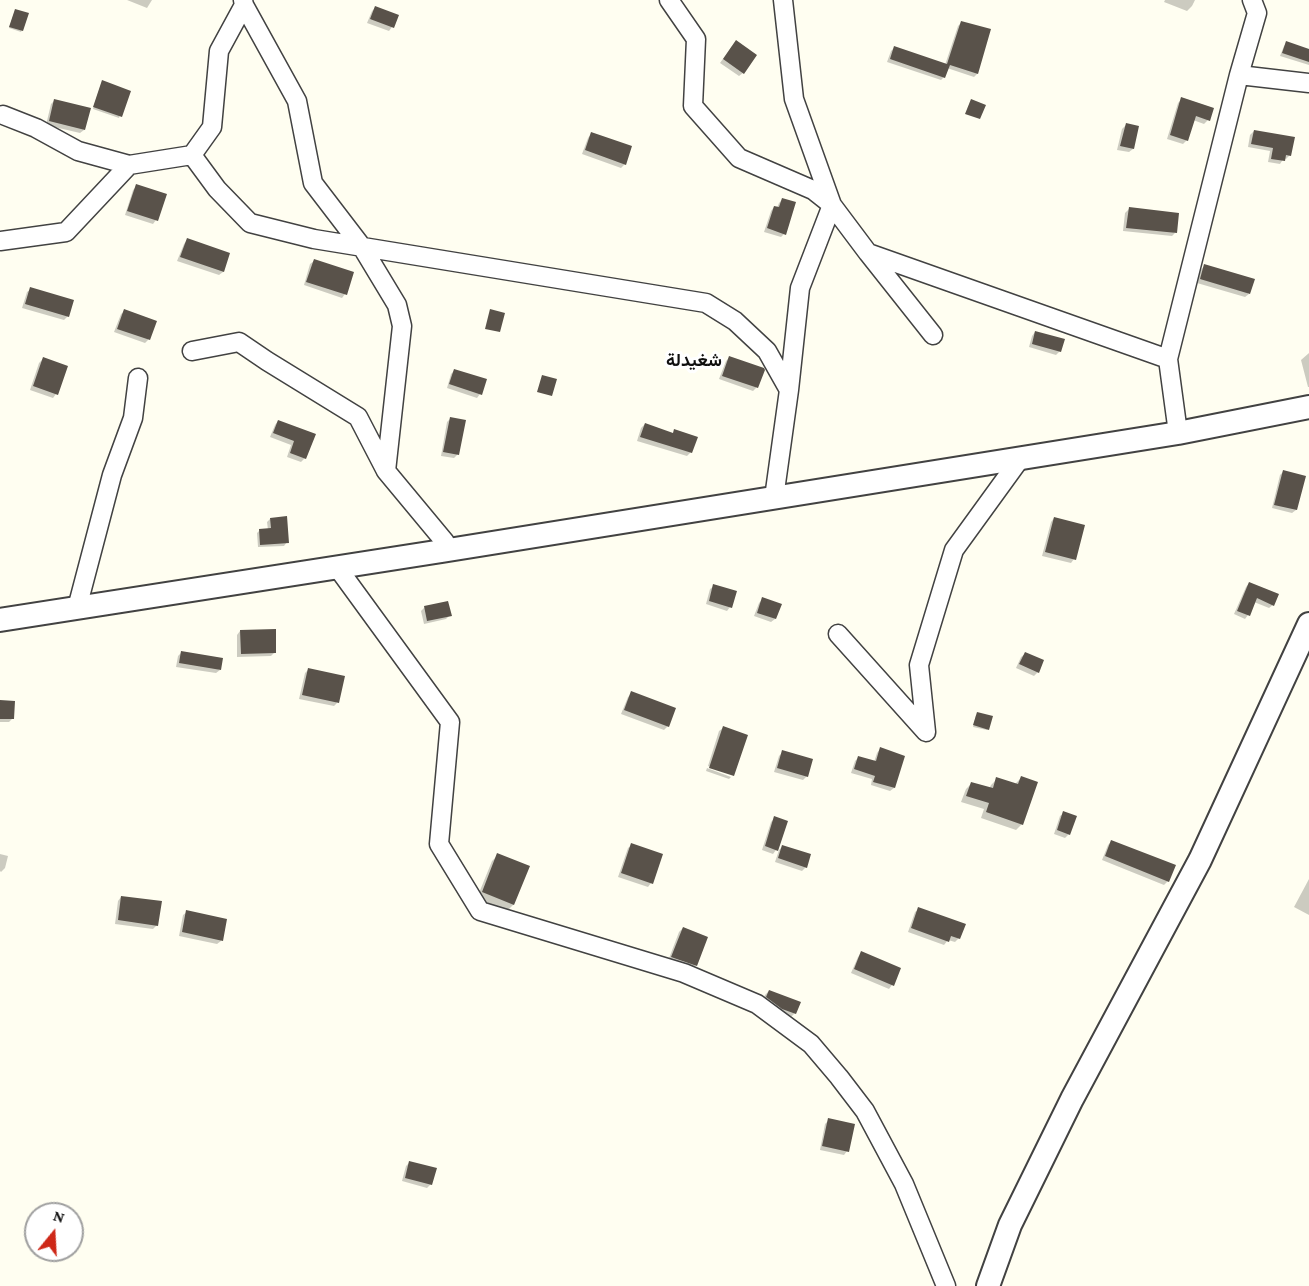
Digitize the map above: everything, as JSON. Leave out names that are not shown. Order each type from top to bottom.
[{"type":"street","points":[[669,0],[696,39],[693,106],[739,158],[813,190],[832,205],[933,334]]},
{"type":"street","points":[[774,498],[800,288],[832,205],[794,99],[783,0]]},
{"type":"street","points":[[1178,433],[1168,359],[1239,75],[1257,13],[1252,0]]},
{"type":"street","points":[[3,115],[36,128],[78,151],[129,165],[192,155],[212,127],[219,51],[244,3]]},
{"type":"street","points":[[244,3],[297,101],[313,183],[362,247],[397,305],[402,326],[386,471]]},
{"type":"street","points":[[1239,75],[1309,83]]},
{"type":"street","points":[[192,155],[217,189],[250,223],[314,239],[706,303],[735,321],[767,351],[789,390]]},
{"type":"street","points":[[0,241],[66,232],[129,165]]},
{"type":"street","points":[[868,253],[1168,359]]},
{"type":"street","points":[[192,351],[239,342],[358,417],[386,471],[445,542],[442,551]]},
{"type":"street","points":[[77,608],[112,475],[133,418],[138,378]]},
{"type":"street","points":[[0,620],[1020,459],[1178,433],[1309,407]]},
{"type":"street","points":[[838,634],[926,732],[919,665],[954,550],[1020,459]]},
{"type":"street","points":[[337,567],[450,722],[439,844],[480,911],[684,973],[757,1004],[811,1044],[865,1112],[903,1184],[946,1286]]},
{"type":"street","points":[[988,1286],[1010,1225],[1072,1100],[1200,860],[1309,624]]},
{"type":"building","points":[[375,6],[399,15],[394,28],[370,19]]},
{"type":"building","points":[[15,9],[29,13],[23,31],[9,27]]},
{"type":"building","points":[[961,21],[991,29],[978,74],[950,65],[945,78],[890,59],[894,46],[947,64]]},
{"type":"building","points":[[736,40],[757,55],[744,74],[723,59]]},
{"type":"building","points":[[1286,41],[1309,49],[1309,62],[1282,53]]},
{"type":"building","points":[[102,80],[131,91],[122,117],[93,107]]},
{"type":"building","points":[[1181,97],[1214,108],[1210,121],[1196,116],[1188,141],[1170,135]]},
{"type":"building","points":[[54,99],[91,108],[85,130],[49,121]]},
{"type":"building","points":[[971,99],[986,105],[980,119],[965,114]]},
{"type":"building","points":[[1126,123],[1139,126],[1134,149],[1120,146]]},
{"type":"building","points":[[1254,130],[1295,137],[1291,156],[1286,155],[1285,161],[1271,159],[1273,148],[1251,144]]},
{"type":"building","points":[[591,132],[632,146],[626,165],[585,150]]},
{"type":"building","points":[[136,184],[167,194],[158,221],[127,211]]},
{"type":"building","points":[[782,198],[796,202],[786,235],[767,228],[774,206],[779,207]]},
{"type":"building","points":[[1129,207],[1179,213],[1177,233],[1126,228]]},
{"type":"building","points":[[187,238],[230,253],[224,272],[180,257]]},
{"type":"building","points":[[314,259],[354,272],[347,295],[306,282]]},
{"type":"building","points":[[1204,264],[1255,279],[1250,294],[1200,279]]},
{"type":"building","points":[[30,287],[74,300],[69,317],[25,304]]},
{"type":"building","points":[[124,309],[157,321],[150,340],[117,329]]},
{"type":"building","points":[[490,309],[505,313],[500,332],[485,329]]},
{"type":"building","points":[[1035,331],[1065,339],[1061,352],[1032,344]]},
{"type":"building","points":[[729,356],[764,368],[758,388],[722,376]]},
{"type":"building","points":[[43,357],[68,366],[58,395],[33,386]]},
{"type":"building","points":[[454,369],[487,379],[482,395],[449,384]]},
{"type":"building","points":[[542,375],[557,379],[552,396],[537,392]]},
{"type":"building","points":[[450,417],[466,420],[459,455],[443,452]]},
{"type":"building","points":[[278,420],[316,434],[306,459],[290,453],[294,441],[273,433]]},
{"type":"building","points":[[645,423],[673,433],[674,429],[698,437],[692,453],[640,437]]},
{"type":"building","points":[[1283,470],[1306,476],[1297,510],[1274,505]]},
{"type":"building","points":[[287,516],[289,543],[260,545],[259,529],[271,528],[270,518]]},
{"type":"building","points":[[1054,517],[1085,525],[1076,560],[1045,552]]},
{"type":"building","points":[[1249,582],[1279,594],[1274,606],[1257,598],[1250,616],[1237,611]]},
{"type":"building","points":[[713,584],[737,591],[732,608],[709,601]]},
{"type":"building","points":[[762,597],[782,604],[776,619],[757,613]]},
{"type":"building","points":[[448,601],[452,616],[427,621],[424,606]]},
{"type":"building","points":[[276,629],[276,653],[241,654],[240,630]]},
{"type":"building","points":[[181,651],[223,658],[221,670],[179,663]]},
{"type":"building","points":[[1025,652],[1044,660],[1039,673],[1019,664]]},
{"type":"building","points":[[308,668],[345,676],[339,703],[302,695]]},
{"type":"building","points":[[631,691],[676,708],[669,727],[624,710]]},
{"type":"building","points":[[0,700],[15,701],[14,719],[0,719]]},
{"type":"building","points":[[977,712],[993,716],[989,730],[973,725]]},
{"type":"building","points":[[723,726],[748,735],[734,776],[709,768]]},
{"type":"building","points":[[880,747],[905,756],[895,788],[873,782],[875,776],[854,769],[858,756],[876,761]]},
{"type":"building","points":[[782,750],[813,759],[808,777],[777,768]]},
{"type":"building","points":[[1021,776],[1038,782],[1023,825],[986,812],[989,803],[966,796],[971,782],[993,788],[996,777],[1018,784]]},
{"type":"building","points":[[1063,811],[1077,816],[1070,835],[1057,830]]},
{"type":"building","points":[[774,816],[788,821],[778,851],[765,846]]},
{"type":"building","points":[[1111,840],[1176,865],[1169,882],[1105,856]]},
{"type":"building","points":[[631,843],[663,854],[653,884],[621,873]]},
{"type":"building","points":[[782,845],[811,854],[807,868],[778,858]]},
{"type":"building","points":[[497,853],[530,866],[514,905],[482,892]]},
{"type":"building","points":[[121,896],[162,901],[158,926],[118,920]]},
{"type":"building","points":[[918,907],[966,924],[960,939],[951,936],[949,942],[911,928]]},
{"type":"building","points":[[186,910],[227,919],[223,941],[182,932]]},
{"type":"building","points":[[683,927],[708,937],[697,966],[671,957]]},
{"type":"building","points":[[861,951],[901,968],[894,986],[854,969]]},
{"type":"building","points":[[769,990],[801,1002],[796,1014],[782,1009],[766,997]]},
{"type":"building","points":[[828,1118],[855,1124],[849,1152],[822,1146]]},
{"type":"building","points":[[409,1161],[437,1168],[432,1185],[405,1178]]},
{"type":"district","name":"شغيدلة","points":[[694,360]]}]
